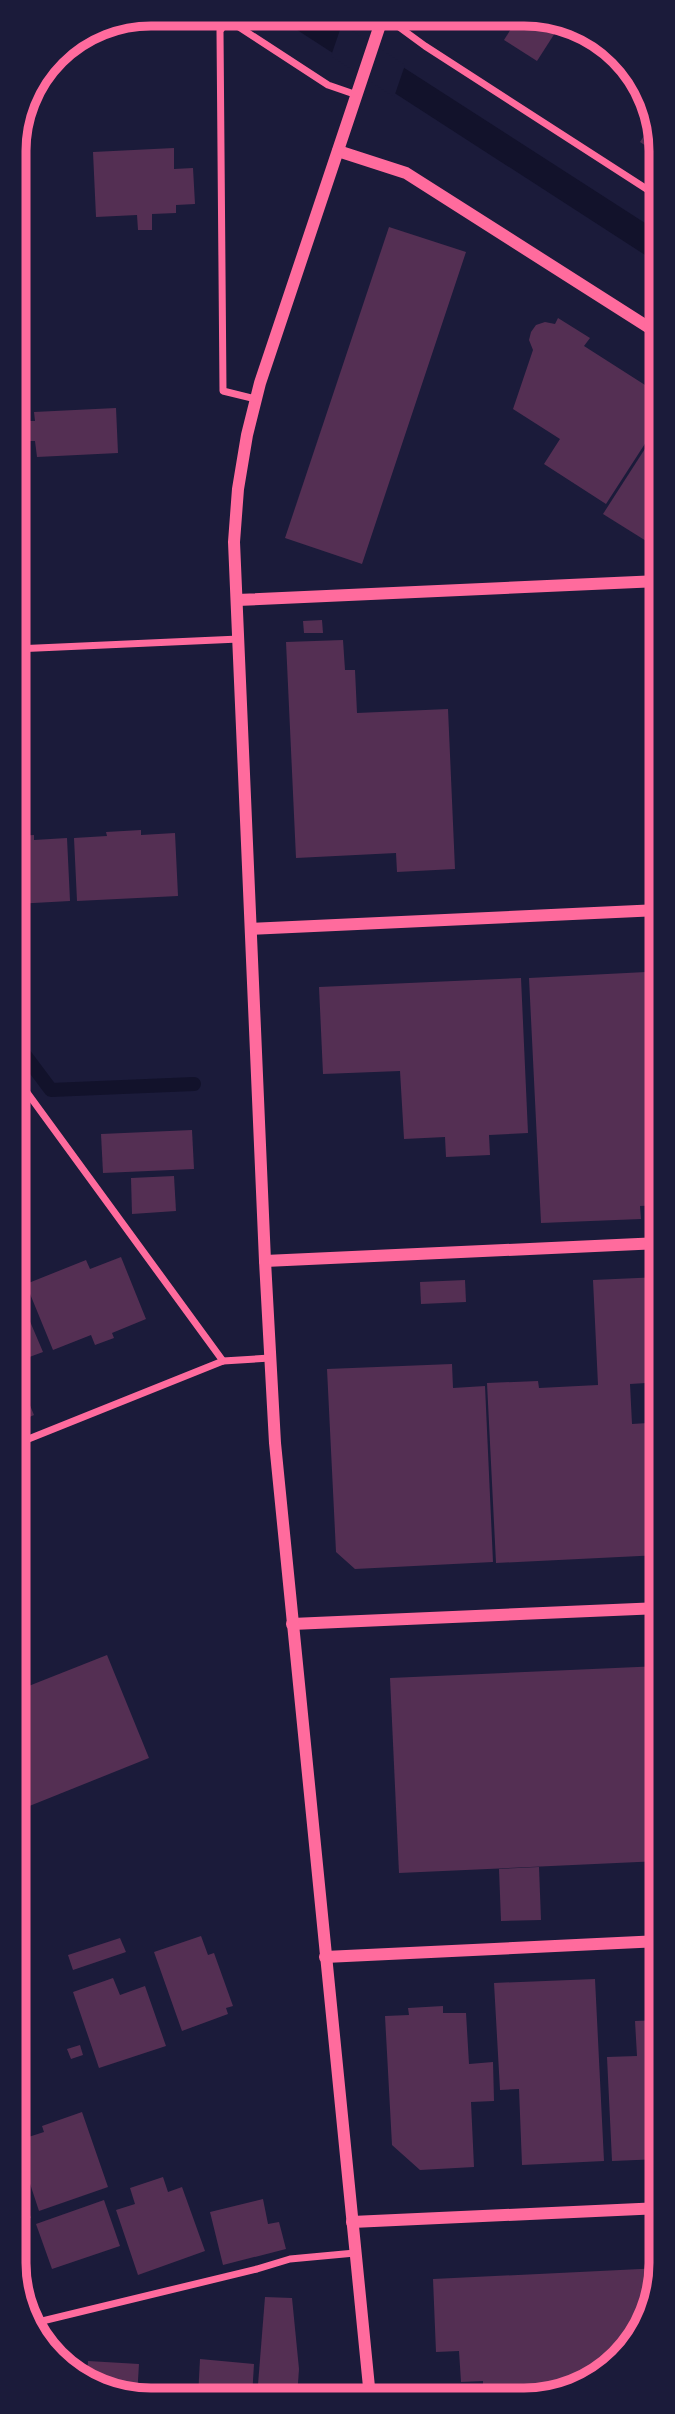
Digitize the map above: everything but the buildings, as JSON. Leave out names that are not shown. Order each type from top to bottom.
[{"type":"street","points":[[224,26],[220,31],[223,391],[256,399]]},
{"type":"street","points":[[237,26],[328,85],[357,94]]},
{"type":"street","points":[[369,2388],[292,1625],[270,1358],[234,542],[238,489],[256,399],[380,26]]},
{"type":"street","points":[[392,26],[649,191]]},
{"type":"street","points":[[338,151],[406,173],[649,328]]},
{"type":"street","points":[[237,600],[649,581]]},
{"type":"street","points":[[27,648],[239,639]]},
{"type":"street","points":[[251,929],[649,910]]},
{"type":"street","points":[[27,1092],[223,1361]]},
{"type":"street","points":[[265,1261],[648,1243]]},
{"type":"street","points":[[26,1440],[223,1361],[270,1358]]},
{"type":"street","points":[[292,1625],[648,1609]]},
{"type":"street","points":[[325,1956],[648,1942]]},
{"type":"street","points":[[352,2222],[648,2209]]},
{"type":"street","points":[[41,2321],[290,2259],[355,2253]]},
{"type":"shaded area","points":[[291,26],[339,26],[649,226],[649,257]]},
{"type":"pier","points":[[341,26],[345,26],[405,65],[394,97],[331,56]]},
{"type":"waterway","points":[[27,1057],[51,1090],[194,1084]]}]
